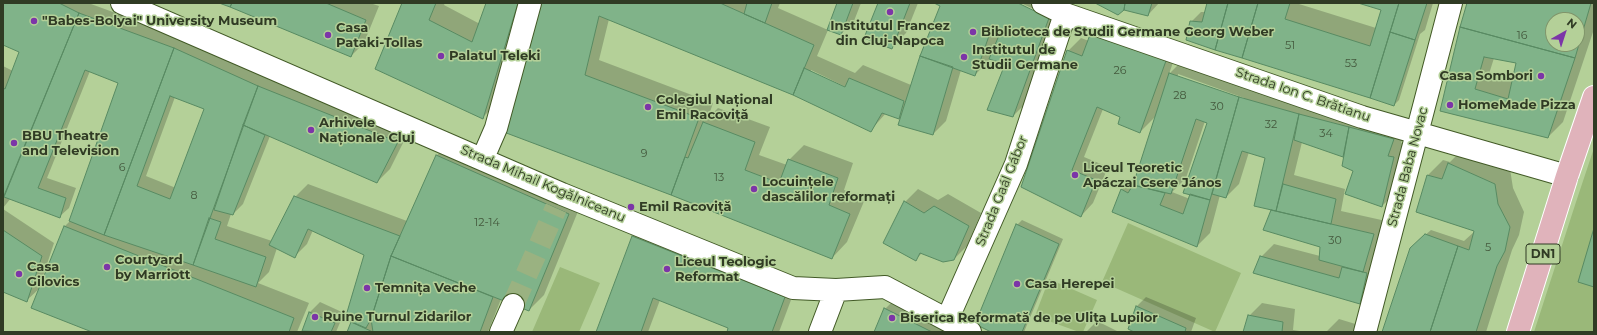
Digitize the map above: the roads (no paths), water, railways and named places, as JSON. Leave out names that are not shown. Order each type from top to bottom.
[{"type":"main road","name":"DN1","points":[[1518,332],[1567,176],[1594,97]]},
{"type":"street","name":"Strada Mihail Kogălniceanu","points":[[122,3],[483,158],[559,201],[793,288],[836,290],[885,287],[970,332]]},
{"type":"street","points":[[483,158],[496,128],[530,3]]},
{"type":"street","name":"Strada Ion C. Brătianu","points":[[1043,3],[1065,14],[1362,117],[1567,176]]},
{"type":"street","name":"Strada Baba Novac","points":[[1365,332],[1451,3]]},
{"type":"street","name":"Strada Gaál Gábor","points":[[947,320],[1016,164],[1065,14]]},
{"type":"street","points":[[820,332],[836,290]]},
{"type":"street","points":[[501,332],[513,305]]},
{"type":"tunnel","points":[[513,305],[556,208]]},
{"type":"place","name":"Institutul Francez din Cluj-Napoca","points":[[890,12]]},
{"type":"place","name":"\"Babes-Bolyai\" University Museum","points":[[34,21]]},
{"type":"place","name":"Biblioteca de Studii Germane Georg Weber","points":[[973,32]]},
{"type":"place","name":"Casa Pataki-Tollas","points":[[328,35]]},
{"type":"place","name":"Palatul Teleki","points":[[441,56]]},
{"type":"place","name":"Institutul de Studii Germane","points":[[964,57]]},
{"type":"place","name":"Casa Sombori","points":[[1541,76]]},
{"type":"place","name":"HomeMade Pizza","points":[[1450,105]]},
{"type":"place","name":"Colegiul Național Emil Racoviță","points":[[648,107]]},
{"type":"place","name":"Arhivele Naționale Cluj","points":[[311,130]]},
{"type":"place","name":"BBU Theatre and Television","points":[[14,143]]},
{"type":"place","name":"Liceul Teoretic Apáczai Csere János","points":[[1075,175]]},
{"type":"place","name":"Locuințele dascălilor reformați","points":[[754,189]]},
{"type":"place","name":"Emil Racoviță","points":[[631,207]]},
{"type":"place","name":"Courtyard by Marriott","points":[[107,267]]},
{"type":"place","name":"Liceul Teologic Reformat","points":[[667,269]]},
{"type":"place","name":"Casa Gilovics","points":[[19,274]]},
{"type":"place","name":"Casa Herepei","points":[[1017,284]]},
{"type":"place","name":"Temnița Veche","points":[[367,288]]},
{"type":"place","name":"Ruine Turnul Zidarilor","points":[[315,317]]},
{"type":"place","name":"Biserica Reformată de pe Ulița Lupilor","points":[[892,318]]}]
